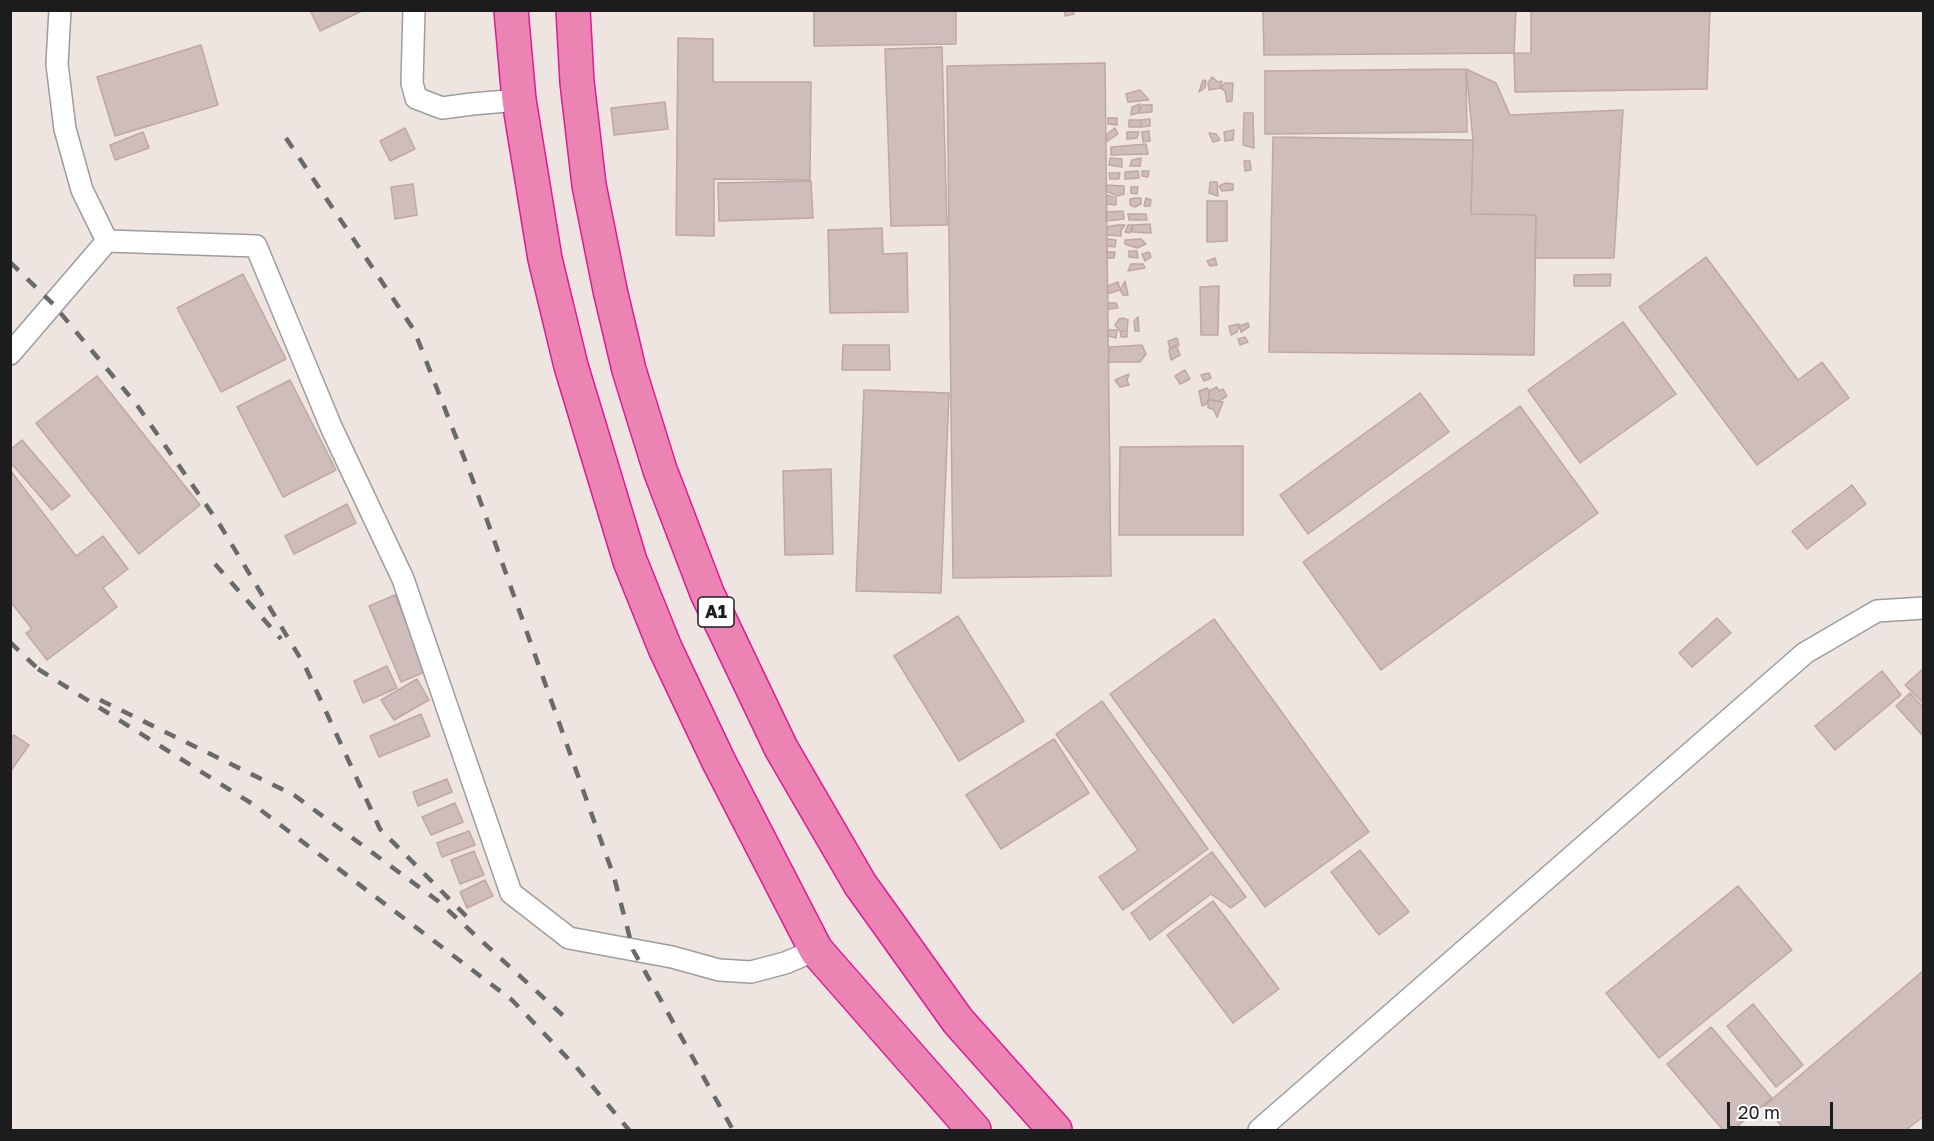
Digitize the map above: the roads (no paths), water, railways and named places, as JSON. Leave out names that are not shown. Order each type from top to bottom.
[{"type":"highway","points":[[511,10],[519,100],[545,259],[571,366],[630,561],[665,648],[719,762],[816,950],[974,1131]]},
{"type":"highway","name":"A1","points":[[573,10],[577,82],[589,185],[610,290],[629,370],[660,470],[707,594],[781,748],[860,884],[958,1021],[1055,1131]]},
{"type":"lane","points":[[60,10],[57,64],[65,129],[82,190],[107,241]]},
{"type":"lane","points":[[414,10],[412,83],[416,98],[442,108],[519,100]]},
{"type":"lane","points":[[10,354],[107,241]]},
{"type":"lane","points":[[107,241],[256,246],[332,429],[403,579],[511,893],[570,938],[672,957],[719,970],[751,972],[785,963],[816,950]]},
{"type":"lane","points":[[1259,1131],[1805,653],[1877,611],[1923,608]]},
{"type":"railway","points":[[286,138],[414,330],[472,478],[614,877],[633,950],[733,1130]]},
{"type":"railway","points":[[10,262],[53,304],[137,405],[220,525],[305,666],[380,829],[469,919]]},
{"type":"railway","points":[[215,564],[281,639]]},
{"type":"railway","points":[[10,642],[44,672]]},
{"type":"railway","points":[[38,669],[254,805],[512,1000],[578,1069],[629,1130]]},
{"type":"railway","points":[[100,700],[294,795],[438,901],[569,1021]]}]
